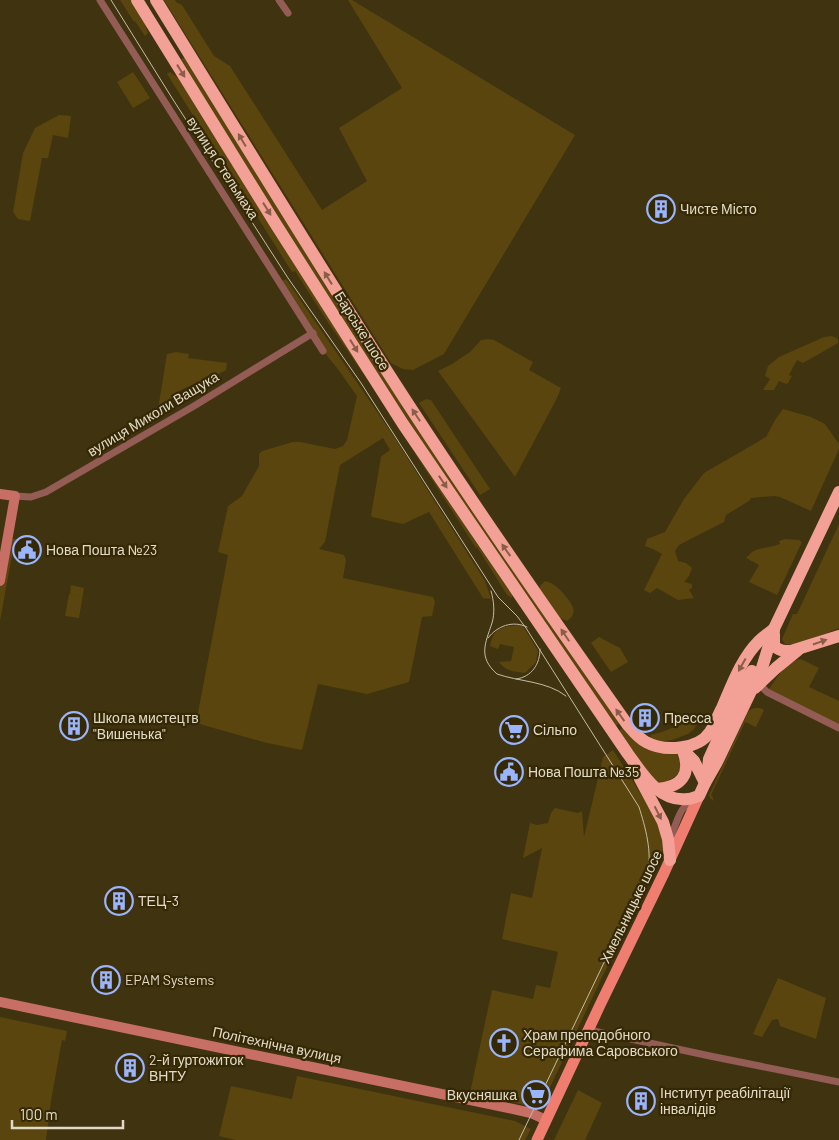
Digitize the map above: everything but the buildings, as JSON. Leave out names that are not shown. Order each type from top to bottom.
[{"type":"highway","name":"Барське шосе","points":[[137,0],[403,424],[628,754]]},
{"type":"highway","points":[[156,0],[383,366],[496,537],[636,735],[653,746],[678,749],[700,741],[710,732],[743,662],[759,641],[774,629]]},
{"type":"highway","points":[[170,53],[183,44]]},
{"type":"highway","points":[[705,783],[709,758],[744,684],[774,629],[839,492]]},
{"type":"highway","points":[[774,629],[774,645],[778,649],[791,651],[839,636]]},
{"type":"highway","points":[[628,754],[651,785],[657,790],[667,796],[697,802],[762,668],[774,629]]},
{"type":"highway","points":[[746,700],[759,684],[789,656],[802,648]]},
{"type":"highway","points":[[678,749],[694,761],[705,783]]},
{"type":"highway","points":[[657,790],[674,785],[684,777],[687,765],[678,749]]},
{"type":"highway","points":[[628,754],[663,822],[668,839],[670,860]]},
{"type":"main road","name":"Хмельницьке шосе","points":[[537,1140],[697,802]]},
{"type":"street","name":"вулиця Стельмаха","points":[[100,0],[323,351]]},
{"type":"street","points":[[279,0],[288,12]]},
{"type":"street","name":"вулиця Миколи Ващука","points":[[0,494],[33,497],[46,492],[194,406],[313,333]]},
{"type":"street","points":[[0,581],[15,496]]},
{"type":"street","points":[[759,684],[767,692],[839,728]]},
{"type":"street","name":"Політехнічна вулиця","points":[[0,1002],[491,1104],[531,1114],[546,1120]]},
{"type":"street","points":[[589,1030],[839,1082]]},
{"type":"shaded area","points":[[120,0],[132,0],[141,14],[148,33],[145,36],[134,22]]},
{"type":"shaded area","points":[[164,0],[175,0],[182,5],[214,56],[230,66],[322,210],[367,181],[339,128],[402,88],[348,0],[352,0],[575,135],[444,354],[413,370],[403,369],[391,363]]},
{"type":"shaded area","points":[[185,58],[620,723],[616,726],[487,543],[237,154],[181,59]]},
{"type":"shaded area","points":[[133,72],[150,98],[133,108],[117,82]]},
{"type":"shaded area","points":[[170,72],[180,79],[369,382],[295,271],[292,272],[167,74]]},
{"type":"shaded area","points":[[59,115],[71,116],[68,138],[53,135],[48,158],[42,158],[30,221],[18,219],[13,212],[23,153],[35,128]]},
{"type":"shaded area","points":[[286,279],[391,432],[485,581],[491,599],[483,598],[429,512],[403,524],[372,517],[381,457],[390,450],[383,438],[340,465],[325,542],[319,549],[344,555],[346,560],[343,578],[433,597],[435,602],[432,616],[422,617],[409,682],[367,694],[318,684],[302,750],[267,743],[196,723],[228,555],[218,552],[228,506],[242,496],[259,466],[259,454],[262,451],[293,442],[335,449],[343,446],[347,440],[357,396],[323,351],[280,282]]},
{"type":"shaded area","points":[[832,336],[838,339],[838,343],[803,363],[797,360],[789,375],[792,376],[788,383],[779,381],[774,390],[763,390],[770,379],[765,376],[768,366],[779,357],[824,337]]},
{"type":"shaded area","points":[[481,340],[494,340],[533,362],[529,370],[561,388],[515,477],[438,371],[470,352]]},
{"type":"shaded area","points":[[176,352],[189,354],[188,358],[227,363],[226,370],[201,384],[194,384],[179,391],[178,395],[158,409],[167,354]]},
{"type":"shaded area","points":[[426,399],[431,400],[490,489],[480,495],[419,403]]},
{"type":"shaded area","points":[[783,409],[811,417],[825,424],[839,444],[839,449],[811,511],[780,497],[751,498],[726,515],[724,522],[679,545],[675,551],[678,561],[686,563],[692,568],[684,582],[692,584],[692,588],[689,590],[694,598],[678,600],[657,588],[650,593],[644,590],[662,554],[645,546],[647,539],[665,532],[684,499],[704,473],[766,437]]},
{"type":"shaded area","points":[[400,430],[512,595],[512,598],[507,595]]},
{"type":"shaded area","points":[[839,524],[839,628],[804,642],[785,644],[782,639],[793,614],[797,614]]},
{"type":"shaded area","points":[[11,539],[24,539],[23,543],[14,547],[13,550],[0,621],[0,581]]},
{"type":"shaded area","points":[[785,539],[802,542],[777,595],[749,582],[759,565],[746,558],[755,550],[780,544],[779,541]]},
{"type":"shaded area","points":[[545,581],[558,588],[571,604],[574,611],[571,618],[567,621],[560,618],[540,589],[540,586]]},
{"type":"shaded area","points":[[71,585],[84,588],[79,618],[65,616],[69,594],[80,596],[70,594]]},
{"type":"shaded area","points":[[519,625],[523,626],[538,651],[536,662],[525,673],[507,669],[499,662],[511,661],[514,647],[500,644],[498,649],[490,646],[494,635],[500,629]]},
{"type":"shaded area","points":[[599,637],[620,648],[628,662],[611,672],[591,643]]},
{"type":"shaded area","points":[[800,659],[819,668],[809,687],[839,701],[839,728],[767,692],[785,668]]},
{"type":"shaded area","points":[[755,708],[764,710],[756,727],[745,722],[711,795],[714,801],[709,795],[748,712]]},
{"type":"shaded area","points":[[694,719],[699,720],[694,729],[688,734],[672,740],[659,741],[650,735],[662,732]]},
{"type":"shaded area","points":[[623,728],[676,751],[680,772],[662,783],[654,781],[618,731]]},
{"type":"shaded area","points":[[613,750],[660,824],[663,850],[661,858],[636,909],[625,908],[621,916],[626,922],[626,927],[543,1102],[529,1106],[470,1093],[492,990],[533,999],[536,985],[550,988],[558,952],[502,939],[511,893],[532,898],[542,848],[523,858],[530,823],[537,825],[548,823],[551,813],[555,808],[578,813],[582,811],[584,837],[603,757]]},
{"type":"shaded area","points":[[778,978],[826,998],[816,1039],[780,1026],[778,1019],[772,1020],[762,1037],[753,1034]]},
{"type":"shaded area","points":[[0,1017],[67,1031],[65,1041],[62,1040],[46,1140],[0,1140]]},
{"type":"shaded area","points":[[297,1076],[515,1121],[531,1129],[525,1140],[236,1140],[219,1136],[231,1086],[292,1099]]},
{"type":"shaded area","points":[[578,1090],[602,1103],[585,1140],[554,1140]]},
{"type":"tram line","points":[[111,0],[288,278],[361,383],[498,597],[526,628],[639,807],[649,849],[647,873],[519,1140]]},
{"type":"tram line","points":[[491,591],[494,615],[485,644],[485,656],[491,668],[497,674],[550,687],[566,696]]},
{"type":"tram line","points":[[488,638],[496,630],[506,625],[516,624],[527,627]]},
{"type":"tram line","points":[[516,679],[531,673],[537,665],[540,649]]},
{"type":"place","name":"Чисте Місто","points":[[661,209]]},
{"type":"place","name":"Нова Пошта №23","points":[[27,550]]},
{"type":"place","name":"Пресса","points":[[645,718]]},
{"type":"place","name":"Школа мистецтв \"Вишенька\"","points":[[74,726]]},
{"type":"place","name":"Сільпо","points":[[514,730]]},
{"type":"place","name":"Нова Пошта №35","points":[[509,772]]},
{"type":"place","name":"ТЕЦ-3","points":[[119,901]]},
{"type":"place","name":"EPAM Systems","points":[[106,980]]},
{"type":"place","name":"Храм преподобного Серафима Саровського","points":[[504,1043]]},
{"type":"place","name":"2-й гуртожиток ВНТУ","points":[[130,1068]]},
{"type":"place","name":"Вкусняшка","points":[[536,1095]]},
{"type":"place","name":"Інститут реабілітації інвалідів","points":[[641,1101]]}]
